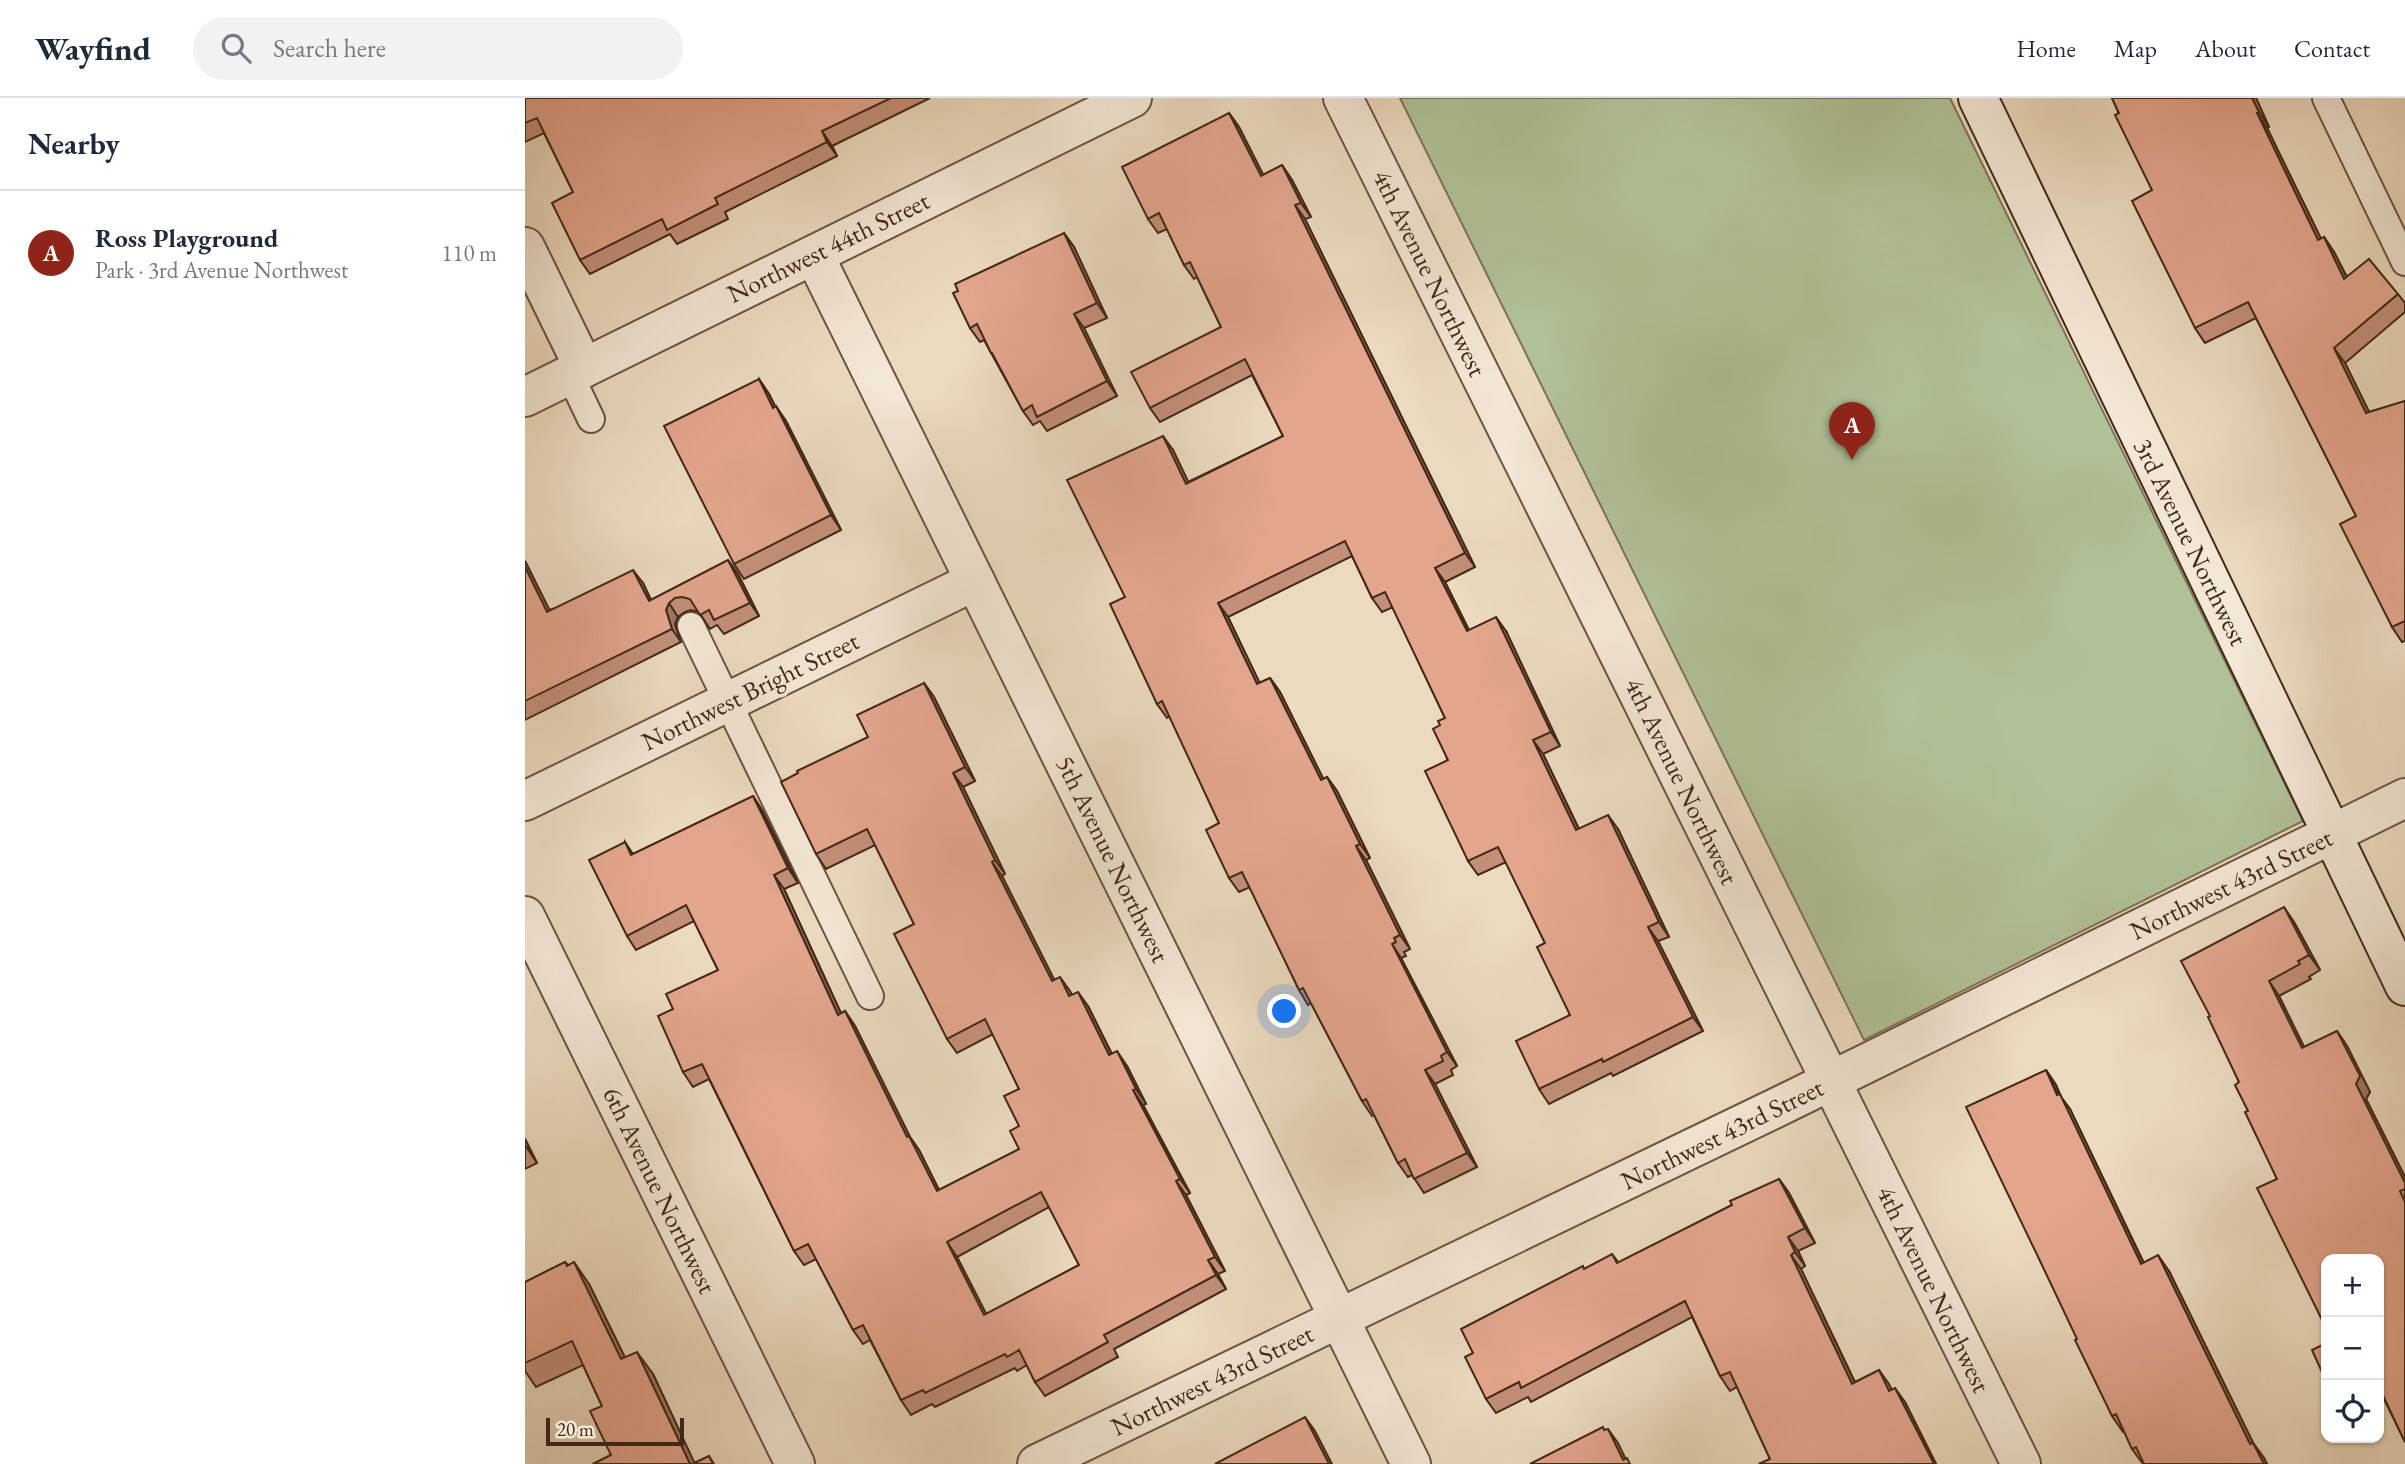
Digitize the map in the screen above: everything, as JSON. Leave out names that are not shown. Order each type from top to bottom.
[{"type":"street","name":"Northwest 44th Street","points":[[525,397],[1132,98]]},
{"type":"street","name":"4th Avenue Northwest","points":[[1343,98],[2021,1464]]},
{"type":"street","name":"3rd Avenue Northwest","points":[[1978,98],[2405,986]]},
{"type":"street","points":[[525,247],[577,371]]},
{"type":"street","name":"5th Avenue Northwest","points":[[814,255],[1411,1464]]},
{"type":"street","name":"Northwest Bright Street","points":[[525,801],[975,581]]},
{"type":"street","name":"Northwest 43rd Street","points":[[1037,1464],[1831,1081],[2405,798]]},
{"type":"street","name":"6th Avenue Northwest","points":[[525,916],[795,1464]]},
{"type":"lane","points":[[2326,98],[2405,262]]},
{"type":"lane","points":[[577,371],[591,419]]},
{"type":"lane","points":[[691,626],[870,996]]},
{"type":"green space","points":[[1400,98],[1950,98],[2303,821],[1864,1040]]},
{"type":"building","points":[[525,98],[891,98],[822,131],[827,142],[715,198],[718,204],[667,230],[662,219],[580,260],[552,203],[573,192],[537,118],[525,123]]},
{"type":"building","points":[[2112,98],[2252,98],[2318,240],[2324,237],[2344,279],[2369,259],[2398,294],[2334,348],[2366,413],[2405,401],[2405,621],[2392,627],[2340,524],[2356,516],[2248,302],[2195,328],[2132,201],[2152,190],[2115,115],[2119,113]]},
{"type":"building","points":[[1229,113],[1261,176],[1282,165],[1301,203],[1295,205],[1465,553],[1435,568],[1467,631],[1496,617],[1551,732],[1533,740],[1576,830],[1608,815],[1659,922],[1648,927],[1693,1017],[1603,1062],[1602,1059],[1539,1089],[1516,1041],[1570,1015],[1537,947],[1545,943],[1498,847],[1468,861],[1425,771],[1448,760],[1433,729],[1440,725],[1438,721],[1445,718],[1385,592],[1372,598],[1345,541],[1218,603],[1257,684],[1270,678],[1321,780],[1327,777],[1360,844],[1356,846],[1400,935],[1394,938],[1396,942],[1392,944],[1447,1052],[1441,1056],[1443,1061],[1425,1070],[1467,1153],[1414,1179],[1405,1159],[1398,1163],[1366,1099],[1362,1101],[1303,988],[1299,990],[1242,872],[1229,878],[1206,830],[1219,823],[1162,701],[1157,704],[1110,604],[1125,597],[1067,480],[1163,436],[1186,484],[1283,436],[1245,359],[1150,408],[1131,372],[1221,327],[1190,262],[1184,265],[1159,213],[1148,219],[1122,167]]},
{"type":"building","points":[[1064,233],[1097,303],[1074,314],[1107,381],[1037,417],[1032,405],[1023,411],[977,324],[970,328],[953,293],[958,291],[955,284]]},
{"type":"building","points":[[759,379],[773,408],[776,406],[831,515],[734,564],[664,426]]},
{"type":"building","points":[[728,560],[750,603],[714,620],[709,610],[700,615],[690,599],[675,598],[666,610],[672,629],[525,701],[525,567],[547,612],[633,570],[649,601]]},
{"type":"building","points":[[924,683],[965,767],[953,773],[995,860],[992,862],[1052,981],[1060,977],[1069,996],[1078,992],[1109,1055],[1117,1051],[1136,1089],[1133,1090],[1180,1179],[1176,1181],[1215,1257],[1208,1260],[1216,1275],[1104,1335],[1108,1342],[1035,1382],[1019,1350],[1007,1357],[1005,1354],[925,1393],[923,1390],[901,1400],[863,1325],[853,1330],[808,1244],[794,1251],[702,1064],[683,1072],[658,1016],[673,1009],[666,994],[718,970],[686,905],[627,936],[589,860],[625,842],[631,855],[753,796],[788,868],[774,875],[838,1015],[845,1011],[907,1137],[909,1136],[937,1191],[1019,1149],[1010,1131],[1019,1126],[1004,1096],[1019,1089],[985,1019],[947,1039],[894,934],[914,924],[867,829],[816,854],[781,782],[798,773],[797,771],[868,737],[857,715]],"holes":[[[1041,1192],[1079,1265],[984,1315],[947,1242]]]},
{"type":"building","points":[[2284,907],[2309,955],[2298,961],[2300,964],[2269,981],[2302,1048],[2337,1031],[2360,1076],[2356,1084],[2405,1183],[2405,1189],[2400,1191],[2405,1202],[2405,1442],[2384,1398],[2384,1254],[2321,1254],[2321,1318],[2257,1188],[2277,1179],[2245,1112],[2248,1111],[2235,1085],[2239,1082],[2208,1017],[2210,1016],[2181,961]]},
{"type":"building","points":[[2046,1070],[2141,1264],[2158,1255],[2250,1444],[2253,1443],[2264,1464],[2144,1464],[2136,1447],[2132,1449],[2116,1414],[2112,1416],[1966,1107]]},
{"type":"building","points":[[1779,1179],[1805,1228],[1788,1237],[1795,1252],[1791,1255],[1852,1384],[1879,1370],[1889,1391],[1895,1388],[1934,1464],[1759,1464],[1770,1459],[1730,1372],[1720,1376],[1685,1301],[1521,1388],[1519,1382],[1486,1399],[1465,1357],[1473,1353],[1461,1329],[1583,1266],[1584,1269],[1612,1254],[1617,1263],[1732,1205],[1730,1201]]},
{"type":"building","points":[[565,1262],[567,1266],[574,1262],[621,1359],[637,1352],[690,1464],[593,1464],[611,1455],[590,1411],[602,1406],[572,1341],[525,1363],[525,1282]]},
{"type":"building","points":[[2321,1346],[2321,1370],[2312,1350]]},
{"type":"building","points":[[1305,1417],[1329,1464],[1215,1464]]},
{"type":"building","points":[[1603,1427],[1604,1430],[1608,1429],[1623,1460],[1627,1458],[1630,1464],[1530,1464]]},
{"type":"building","points":[[709,1456],[713,1464],[693,1464]]},
{"type":"place","name":"Ross Playground","points":[[1852,460]]}]
